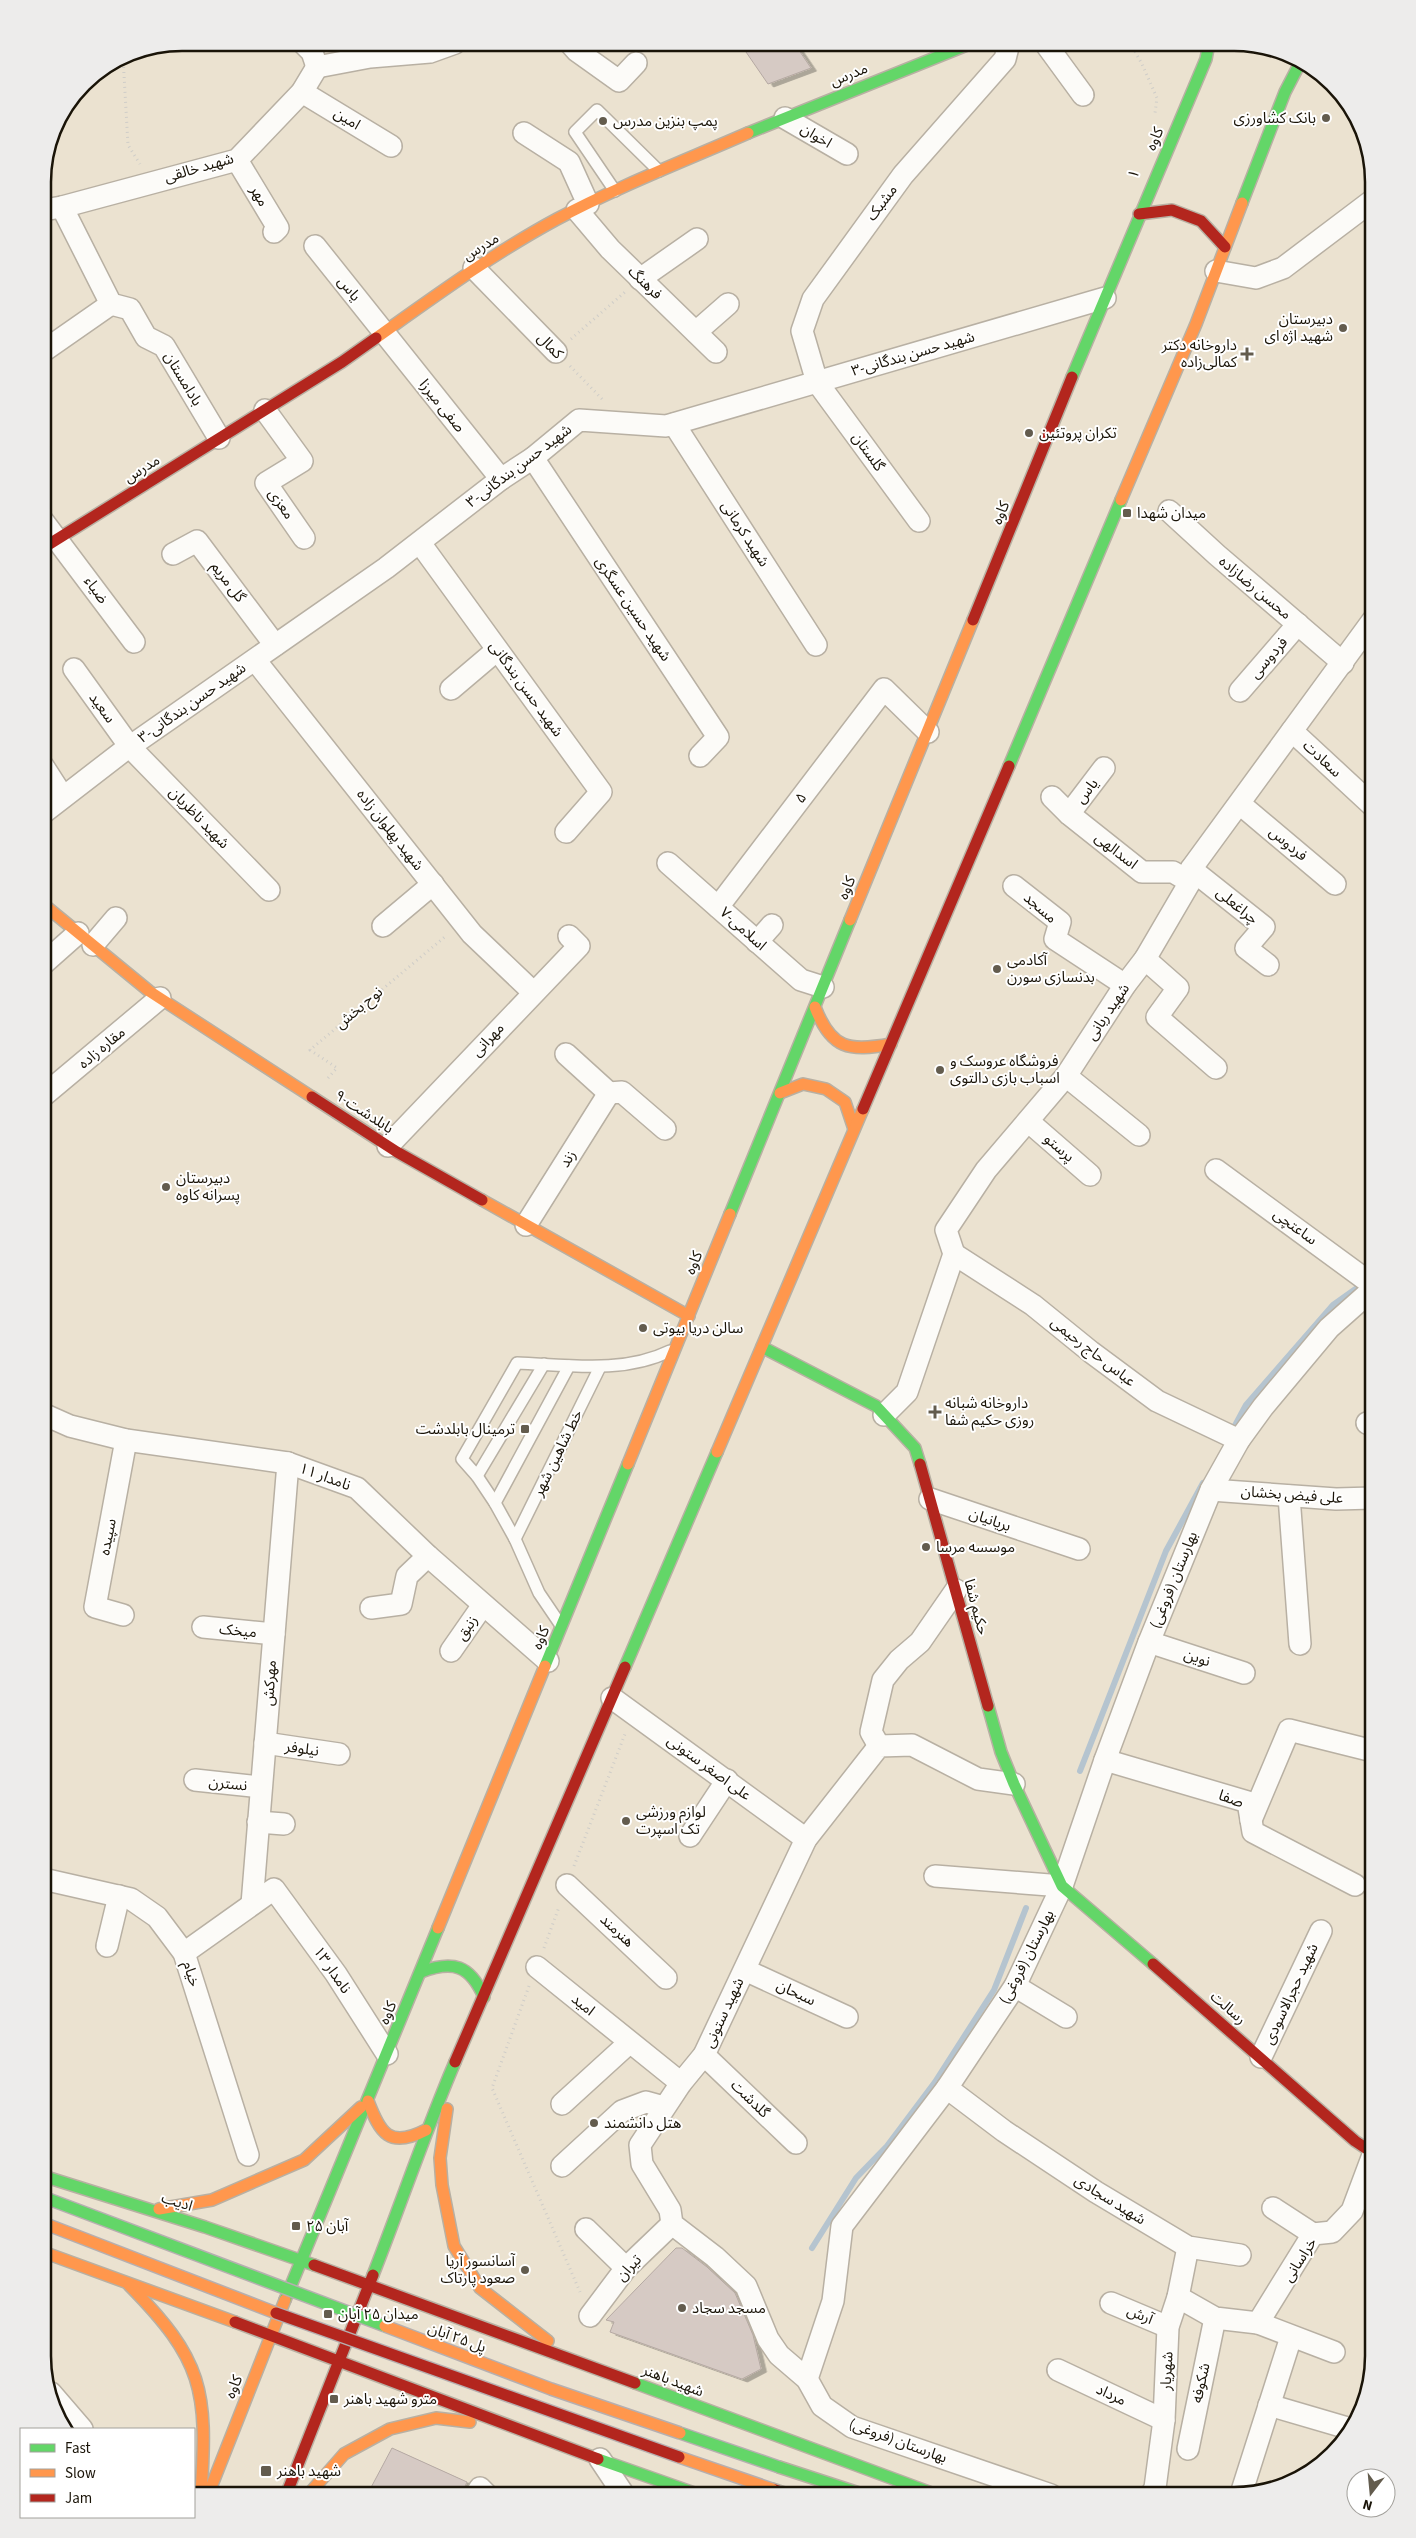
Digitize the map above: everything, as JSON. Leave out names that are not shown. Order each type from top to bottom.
[{"type":"main road","name":"مدرس","points":[[52,542],[342,362],[474,268],[582,207],[659,171],[947,52]]},
{"type":"main road","name":"کاوه","points":[[212,2486],[301,2259],[421,1972],[1139,214],[1206,59],[1207,52]]},
{"type":"main road","points":[[290,2486],[407,2189],[426,2130],[762,1347],[1196,324],[1285,92],[1297,68]]},
{"type":"main road","points":[[1139,214],[1172,210],[1201,221],[1225,247]]},
{"type":"main road","name":"۹-بابلدشت","points":[[52,911],[160,998],[388,1146],[689,1316]]},
{"type":"main road","points":[[815,1006],[822,1028],[831,1039],[850,1048],[864,1050],[891,1044]]},
{"type":"main road","points":[[780,1093],[803,1084],[826,1089],[845,1102],[854,1129]]},
{"type":"main road","name":"حکیم شفا","points":[[762,1347],[876,1406],[915,1448],[1001,1752],[1062,1886]]},
{"type":"main road","name":"رسالت","points":[[1062,1886],[1365,2148]]},
{"type":"main road","points":[[421,1972],[445,1964],[460,1967],[472,1974],[479,1983],[484,1997]]},
{"type":"main road","points":[[452,2070],[440,2158],[442,2186],[454,2246],[480,2288],[567,2356]]},
{"type":"main road","points":[[149,2209],[174,2208],[212,2200],[304,2160],[368,2101],[378,2127],[396,2139],[412,2138],[426,2130]]},
{"type":"main road","name":"ادیب","points":[[51,2179],[301,2259],[369,2285]]},
{"type":"main road","points":[[51,2195],[53,2198],[53,2211],[51,2222]]},
{"type":"main road","name":"پل ۲۵ آبان","points":[[51,2200],[551,2389],[840,2487]]},
{"type":"main road","points":[[51,2227],[130,2258],[542,2410],[765,2487]]},
{"type":"main road","points":[[51,2255],[125,2280],[338,2363],[674,2486]]},
{"type":"main road","points":[[125,2280],[176,2336],[198,2382],[202,2420],[201,2486]]},
{"type":"main road","name":"شهید باهنر","points":[[369,2285],[567,2356],[660,2393],[914,2487]]},
{"type":"main road","points":[[644,2398],[660,2393]]},
{"type":"main road","points":[[630,2406],[625,2412],[620,2429],[630,2455],[646,2477]]},
{"type":"main road","points":[[316,2486],[344,2454],[390,2429],[436,2418],[510,2426]]},
{"type":"street","points":[[311,51],[317,67],[370,58],[432,51]]},
{"type":"street","points":[[578,51],[618,81],[636,63]]},
{"type":"street","name":"مشبک","points":[[817,382],[802,330],[812,299],[903,175],[1005,59],[1007,52]]},
{"type":"street","points":[[1051,52],[1083,95]]},
{"type":"street","name":"شهید خالقی","points":[[52,208],[237,160],[302,92],[317,67]]},
{"type":"street","name":"امین","points":[[302,92],[391,146]]},
{"type":"street","name":"اخوان","points":[[785,118],[846,154]]},
{"type":"street","name":"فرهنگ","points":[[524,133],[569,162],[582,207],[610,249],[716,352]]},
{"type":"street","name":"مهر","points":[[237,160],[278,228],[274,232]]},
{"type":"street","points":[[1216,271],[1256,278],[1283,268],[1365,207]]},
{"type":"street","points":[[52,208],[111,304],[52,345]]},
{"type":"street","points":[[640,279],[696,238]]},
{"type":"street","name":"یاس","points":[[314,246],[384,332]]},
{"type":"street","name":"کمال","points":[[474,268],[556,352]]},
{"type":"street","name":"۳-شهید حسن بندگانی","points":[[52,806],[130,746],[420,543],[501,479],[533,458],[579,420],[666,426],[1105,298]]},
{"type":"street","name":"بادامستان","points":[[111,304],[130,309],[146,337],[164,346],[219,438]]},
{"type":"street","points":[[696,332],[728,304]]},
{"type":"street","name":"صفی میرزا","points":[[384,332],[501,479]]},
{"type":"street","name":"گلستان","points":[[817,382],[919,521]]},
{"type":"street","name":"معزی","points":[[264,410],[302,461],[266,483],[304,538]]},
{"type":"street","name":"شهید کرمانی","points":[[674,424],[816,645]]},
{"type":"street","name":"شهید حسین عسگری","points":[[533,458],[718,737],[700,756]]},
{"type":"street","name":"محسن رضازاده","points":[[1169,511],[1217,555],[1343,663]]},
{"type":"street","name":"گل مریم","points":[[173,554],[197,541],[275,645]]},
{"type":"street","name":"شهید حسن بندگانی","points":[[420,543],[601,792],[566,832]]},
{"type":"street","name":"ضیاء","points":[[52,545],[134,642]]},
{"type":"street","name":"فردوسی","points":[[1240,692],[1298,624]]},
{"type":"street","name":"شهید ربانی","points":[[954,1254],[946,1230],[986,1170],[1029,1122],[1066,1076],[1125,985],[1145,959],[1191,876],[1292,731],[1365,632]]},
{"type":"street","points":[[451,689],[497,650]]},
{"type":"street","name":"شهید پهلوان زاده","points":[[254,660],[472,934],[533,992]]},
{"type":"street","name":"سعید","points":[[74,669],[130,746]]},
{"type":"street","name":"۵","points":[[718,907],[884,689],[928,732]]},
{"type":"street","name":"سعادت","points":[[1292,731],[1365,798]]},
{"type":"street","name":"شهید ناظریان","points":[[130,746],[269,890]]},
{"type":"street","name":"یاس","points":[[1069,814],[1104,768]]},
{"type":"street","points":[[52,780],[63,797]]},
{"type":"street","name":"اسدالهی","points":[[1052,796],[1069,814],[1142,872],[1173,872],[1191,876]]},
{"type":"street","name":"فردوس","points":[[1240,804],[1335,884]]},
{"type":"street","name":"۷-اسلامی","points":[[668,863],[800,980],[823,987]]},
{"type":"street","name":"چراغعلی","points":[[1191,876],[1264,927],[1246,948],[1268,965]]},
{"type":"street","points":[[383,926],[433,884]]},
{"type":"street","name":"مسجد","points":[[1014,886],[1060,922],[1056,939],[1125,985]]},
{"type":"street","points":[[52,959],[86,939],[116,918]]},
{"type":"street","points":[[757,942],[772,926]]},
{"type":"street","name":"مهرانی","points":[[388,1146],[579,946],[569,936]]},
{"type":"street","points":[[1145,959],[1178,988],[1157,1017],[1216,1068]]},
{"type":"street","name":"مقاره زاده","points":[[52,1089],[160,998]]},
{"type":"street","points":[[566,1054],[609,1093],[622,1092],[665,1129]]},
{"type":"street","points":[[1066,1076],[1138,1135]]},
{"type":"street","name":"زند","points":[[526,1225],[609,1093]]},
{"type":"street","name":"پرستو","points":[[1029,1122],[1090,1175]]},
{"type":"street","name":"ساعتچی","points":[[1216,1170],[1365,1280]]},
{"type":"street","points":[[884,1415],[907,1392],[954,1254]]},
{"type":"street","name":"عباس حاج رحیمی","points":[[954,1254],[1033,1305],[1090,1352],[1157,1401],[1232,1437]]},
{"type":"street","name":"بهارستان (فروغی)","points":[[1024,2487],[852,2427],[822,2406],[808,2379],[833,2301],[842,2226],[947,2088],[1015,1986],[1062,1886],[1105,1760],[1149,1642],[1232,1437],[1263,1407],[1365,1288]]},
{"type":"street","name":"۱۱ نامدار","points":[[51,1418],[70,1426],[126,1440],[288,1463],[357,1488],[428,1556],[548,1661]]},
{"type":"street","name":"سپیده","points":[[123,1615],[95,1607],[126,1440]]},
{"type":"street","name":"مهرکش","points":[[252,1904],[260,1787],[288,1463]]},
{"type":"street","name":"علی فیض بخشان","points":[[1211,1490],[1336,1499],[1365,1498]]},
{"type":"street","points":[[1289,1496],[1300,1644]]},
{"type":"street","name":"بریانیان","points":[[930,1499],[1078,1549]]},
{"type":"street","points":[[371,1608],[401,1604],[407,1576],[428,1556]]},
{"type":"street","points":[[956,1590],[920,1642],[899,1660],[883,1680],[871,1732],[879,1746],[912,1745],[978,1779],[1014,1784]]},
{"type":"street","name":"زنبق","points":[[451,1651],[483,1605]]},
{"type":"street","name":"میخک","points":[[203,1627],[274,1634]]},
{"type":"street","name":"نوین","points":[[1149,1642],[1244,1673]]},
{"type":"street","name":"علی اصغر ستونی","points":[[612,1698],[806,1839]]},
{"type":"street","points":[[1251,1820],[1289,1730],[1365,1749]]},
{"type":"street","name":"نیلوفر","points":[[265,1743],[339,1754]]},
{"type":"street","name":"شهید ستونی","points":[[672,2224],[670,2210],[642,2164],[640,2145],[681,2082],[704,2055],[806,1839],[879,1746]]},
{"type":"street","name":"صفا","points":[[1105,1760],[1248,1802],[1253,1832],[1355,1885]]},
{"type":"street","name":"نسترن","points":[[195,1780],[260,1787]]},
{"type":"street","points":[[690,1836],[727,1780]]},
{"type":"street","points":[[258,1822],[284,1824]]},
{"type":"street","points":[[935,1876],[1062,1886]]},
{"type":"street","name":"خیام","points":[[51,1881],[131,1899],[157,1917],[184,1953],[248,2155]]},
{"type":"street","name":"هنرمند","points":[[567,1885],[666,1978]]},
{"type":"street","name":"۱۳ نامدار","points":[[252,1904],[274,1889],[336,1974],[387,2054]]},
{"type":"street","points":[[108,1946],[119,1896]]},
{"type":"street","points":[[184,1953],[252,1904]]},
{"type":"street","name":"شهید حجرالاسودی","points":[[1261,2057],[1321,1931]]},
{"type":"street","name":"امید","points":[[536,1967],[629,2043],[681,2082]]},
{"type":"street","name":"سبحان","points":[[745,1970],[847,2017]]},
{"type":"street","points":[[1015,1986],[1066,2017]]},
{"type":"street","points":[[562,2104],[629,2043]]},
{"type":"street","name":"گلدشت","points":[[704,2055],[796,2143]]},
{"type":"street","name":"شهید سجادی","points":[[947,2088],[1004,2131],[1096,2192],[1188,2247],[1240,2255]]},
{"type":"street","points":[[562,2166],[622,2111],[646,2102],[664,2107]]},
{"type":"street","name":"خراسانی","points":[[1258,2323],[1313,2234],[1332,2232],[1352,2211],[1365,2177]]},
{"type":"street","points":[[1273,2208],[1313,2234]]},
{"type":"street","points":[[672,2224],[715,2258],[746,2286],[768,2339],[779,2354],[808,2379]]},
{"type":"street","name":"تیران","points":[[590,2316],[626,2268],[672,2224]]},
{"type":"street","points":[[586,2229],[626,2268]]},
{"type":"street","name":"شهریار","points":[[1155,2487],[1164,2420],[1168,2327],[1178,2297],[1188,2247]]},
{"type":"street","points":[[1178,2297],[1215,2318],[1258,2323],[1334,2352]]},
{"type":"street","name":"آرش","points":[[1111,2303],[1168,2327]]},
{"type":"street","name":"شکوفه","points":[[1188,2449],[1215,2318]]},
{"type":"street","points":[[1243,2486],[1291,2337]]},
{"type":"street","name":"مرداد","points":[[1058,2370],[1164,2420]]},
{"type":"street","points":[[61,2405],[81,2428]]},
{"type":"street","points":[[1269,2405],[1344,2427]]},
{"type":"street","points":[[600,2459],[618,2486]]},
{"type":"lane","points":[[615,191],[574,132],[597,110],[659,171]]},
{"type":"lane","points":[[562,1627],[539,1593],[515,1539],[495,1503],[477,1476],[462,1460],[517,1363],[600,1367],[652,1360],[676,1348]]},
{"type":"lane","points":[[477,1476],[544,1364]]},
{"type":"lane","points":[[495,1503],[569,1366]]},
{"type":"lane","name":"خط شاهین شهر","points":[[515,1539],[600,1367]]},
{"type":"path","points":[[1135,52],[1157,98],[1154,116]]},
{"type":"path","points":[[123,66],[128,145]]},
{"type":"path","points":[[556,352],[640,279]]},
{"type":"path","name":"کمال","points":[[556,352],[626,424]]},
{"type":"path","name":"نوح بخش","points":[[312,1096],[337,1068],[310,1050],[462,922]]},
{"type":"path","points":[[590,2316],[492,2088],[536,1967],[633,1714]]},
{"type":"building","points":[[746,52],[800,52],[811,68],[768,84]]},
{"type":"building","name":"مسجد سجاد","points":[[676,2248],[682,2248],[707,2267],[735,2293],[753,2335],[761,2369],[742,2379],[610,2332],[614,2322],[606,2320]]},
{"type":"building","points":[[392,2448],[467,2482],[465,2486],[372,2486]]},
{"type":"waterway","points":[[1231,1433],[1246,1405],[1333,1305],[1364,1283]]},
{"type":"waterway","points":[[1080,1771],[1166,1551],[1203,1483]]},
{"type":"waterway","points":[[812,2248],[856,2178],[887,2146],[935,2082],[994,1990],[1026,1908]]},
{"type":"traffic: fast","points":[[748,133],[950,52]]},
{"type":"traffic: fast","points":[[1072,377],[1207,52]]},
{"type":"traffic: fast","points":[[1242,203],[1285,92],[1297,68]]},
{"type":"traffic: fast","points":[[1009,766],[1121,500]]},
{"type":"traffic: fast","points":[[730,1214],[850,920]]},
{"type":"traffic: fast","points":[[762,1347],[876,1406],[915,1448],[920,1464]]},
{"type":"traffic: fast","points":[[625,1667],[717,1452]]},
{"type":"traffic: fast","points":[[545,1666],[628,1464]]},
{"type":"traffic: fast","points":[[988,1706],[1001,1752],[1014,1784],[1062,1886],[1153,1964]]},
{"type":"traffic: fast","points":[[285,2300],[438,1928]]},
{"type":"traffic: fast","points":[[421,1972],[442,1966],[459,1968],[473,1978],[484,1997]]},
{"type":"traffic: fast","points":[[373,2275],[455,2062]]},
{"type":"traffic: fast","points":[[51,2179],[205,2227],[314,2265]]},
{"type":"traffic: fast","points":[[51,2200],[385,2326]]},
{"type":"traffic: fast","points":[[635,2383],[915,2487]]},
{"type":"traffic: fast","points":[[680,2433],[779,2467]]},
{"type":"traffic: fast","points":[[598,2459],[676,2486]]},
{"type":"traffic: fast","points":[[779,2467],[839,2487]]},
{"type":"traffic: slow","points":[[376,338],[488,261],[557,219],[628,185],[748,133]]},
{"type":"traffic: slow","points":[[1121,500],[1196,324],[1242,203]]},
{"type":"traffic: slow","points":[[850,920],[973,620]]},
{"type":"traffic: slow","points":[[52,911],[149,991],[312,1097]]},
{"type":"traffic: slow","points":[[815,1007],[828,1032],[843,1044],[864,1048],[891,1044]]},
{"type":"traffic: slow","points":[[780,1093],[803,1084],[826,1089],[845,1102],[854,1129]]},
{"type":"traffic: slow","points":[[717,1452],[863,1109]]},
{"type":"traffic: slow","points":[[482,1200],[689,1316]]},
{"type":"traffic: slow","points":[[628,1464],[730,1214]]},
{"type":"traffic: slow","points":[[438,1928],[545,1666]]},
{"type":"traffic: slow","points":[[368,2101],[377,2122],[388,2135],[395,2138],[403,2138],[426,2130]]},
{"type":"traffic: slow","points":[[159,2209],[212,2200],[304,2160],[361,2107]]},
{"type":"traffic: slow","points":[[447,2109],[440,2158],[442,2185],[454,2246],[480,2288],[548,2341]]},
{"type":"traffic: slow","points":[[51,2226],[276,2313]]},
{"type":"traffic: slow","points":[[51,2255],[235,2322]]},
{"type":"traffic: slow","points":[[129,2285],[154,2311],[172,2335],[186,2357],[195,2378],[201,2402],[203,2428],[201,2486]]},
{"type":"traffic: slow","points":[[212,2486],[285,2300]]},
{"type":"traffic: slow","points":[[385,2326],[551,2389],[680,2433]]},
{"type":"traffic: slow","points":[[316,2486],[344,2454],[390,2429],[436,2418],[470,2422]]},
{"type":"traffic: slow","points":[[679,2457],[765,2487]]},
{"type":"traffic: jam","points":[[1139,214],[1172,210],[1201,221],[1225,247]]},
{"type":"traffic: jam","points":[[52,543],[342,362],[376,338]]},
{"type":"traffic: jam","points":[[973,620],[1072,377]]},
{"type":"traffic: jam","points":[[863,1109],[1009,766]]},
{"type":"traffic: jam","points":[[312,1097],[397,1152],[482,1200]]},
{"type":"traffic: jam","points":[[920,1464],[988,1706]]},
{"type":"traffic: jam","points":[[455,2062],[625,1667]]},
{"type":"traffic: jam","points":[[1153,1964],[1355,2141],[1365,2148]]},
{"type":"traffic: jam","points":[[314,2265],[635,2383]]},
{"type":"traffic: jam","points":[[290,2486],[373,2275]]},
{"type":"traffic: jam","points":[[276,2313],[679,2457]]},
{"type":"traffic: jam","points":[[235,2322],[598,2459]]},
{"type":"place","name":"بانک کشاورزی","points":[[1326,118]]},
{"type":"place","name":"پمپ بنزین مدرس","points":[[603,121]]},
{"type":"place","name":"دبیرستان شهید اژه ای","points":[[1343,328]]},
{"type":"place","name":"داروخانه دکتر کمالی‌زاده","points":[[1247,354]]},
{"type":"place","name":"تکران پروتئین","points":[[1029,433]]},
{"type":"place","name":"میدان شهدا","points":[[1127,513]]},
{"type":"place","name":"آکادمی بدنسازی سورن","points":[[997,969]]},
{"type":"place","name":"فروشگاه عروسک و اسباب بازی دالتوی","points":[[940,1070]]},
{"type":"place","name":"دبیرستان پسرانه کاوه","points":[[166,1187]]},
{"type":"place","name":"سالن دریا بیوتی","points":[[643,1328]]},
{"type":"place","name":"داروخانه شبانه‌ روزی حکیم شفا","points":[[935,1412]]},
{"type":"place","name":"ترمینال بابلدشت","points":[[525,1429]]},
{"type":"place","name":"موسسه مرسا","points":[[926,1547]]},
{"type":"place","name":"لوازم ورزشی تک اسپرت","points":[[626,1821]]},
{"type":"place","name":"هتل دانشمند","points":[[594,2123]]},
{"type":"place","name":"۲۵ آبان","points":[[296,2226]]},
{"type":"place","name":"آسانسور آریا صعود پارتاک","points":[[525,2270]]},
{"type":"place","name":"مسجد سجاد","points":[[682,2308]]},
{"type":"place","name":"میدان ۲۵ آبان","points":[[328,2314]]},
{"type":"place","name":"مترو شهید باهنر","points":[[334,2399]]},
{"type":"place","name":"شهید باهنر","points":[[266,2471]]}]
